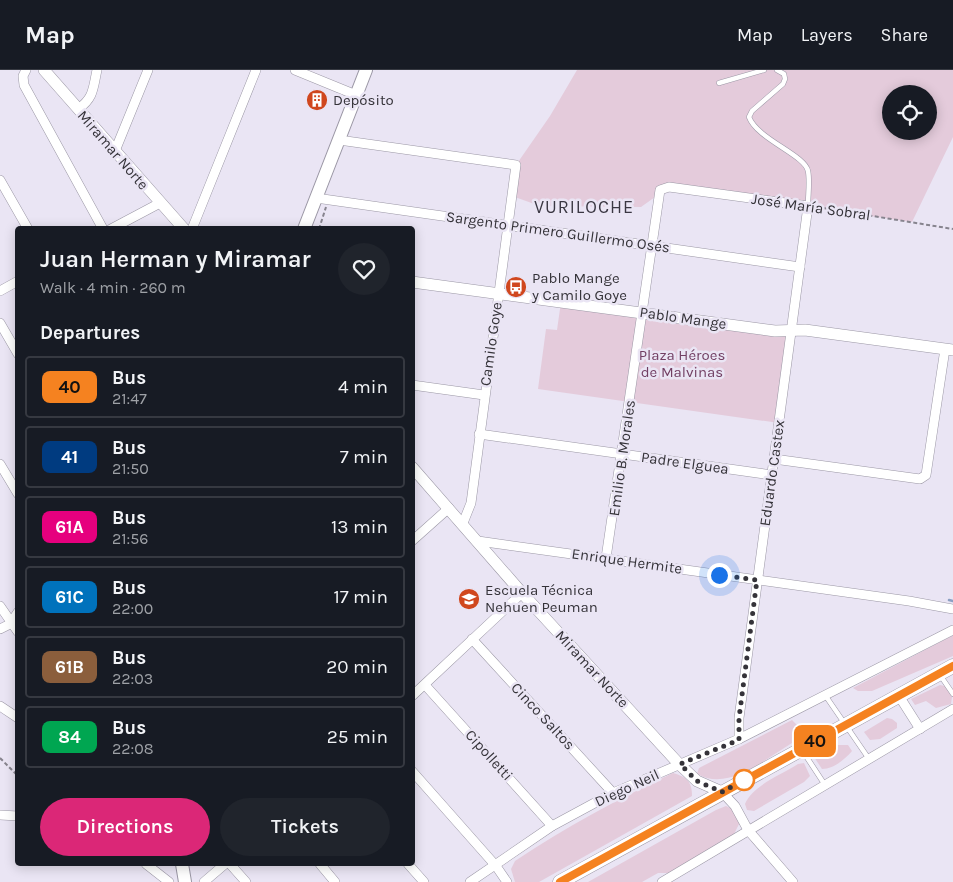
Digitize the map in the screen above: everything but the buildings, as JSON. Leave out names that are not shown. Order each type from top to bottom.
[{"type":"main road","points":[[305,226],[366,70]]},
{"type":"main road","points":[[560,882],[953,666]]},
{"type":"main road","points":[[182,866],[185,882]]},
{"type":"street","points":[[26,70],[23,76],[24,85],[101,226]]},
{"type":"street","name":"Miramar Norte","points":[[44,70],[181,226]]},
{"type":"street","points":[[78,109],[88,102],[92,94],[97,70]]},
{"type":"street","points":[[114,151],[148,70]]},
{"type":"street","points":[[193,226],[256,70]]},
{"type":"street","points":[[295,70],[356,95]]},
{"type":"street","name":"Camilo Goye","points":[[339,140],[516,165],[470,503],[463,523]]},
{"type":"street","points":[[0,180],[26,226]]},
{"type":"street","name":"José María Sobral","points":[[669,187],[808,206]]},
{"type":"street","name":"Emilio B. Morales","points":[[606,558],[623,454],[658,195],[660,190],[669,187]]},
{"type":"street","name":"Sargento Primero Guillermo Osés","points":[[316,198],[800,267]]},
{"type":"street","points":[[117,226],[160,203]]},
{"type":"street","name":"Eduardo Castex","points":[[739,740],[739,718],[808,206]]},
{"type":"street","name":"Pablo Mange","points":[[415,282],[775,331],[804,330],[949,349]]},
{"type":"street","points":[[0,291],[15,283]]},
{"type":"street","points":[[0,323],[15,349]]},
{"type":"street","points":[[774,459],[920,479],[926,476],[949,349]]},
{"type":"street","points":[[415,385],[484,395]]},
{"type":"street","name":"Padre Elguea","points":[[479,434],[772,475]]},
{"type":"street","points":[[0,464],[15,489]]},
{"type":"street","name":"Miramar Norte","points":[[415,470],[463,523],[522,593],[680,764],[697,781],[722,792]]},
{"type":"street","points":[[415,538],[449,508]]},
{"type":"street","name":"Enrique Hermite","points":[[478,541],[909,601],[953,610]]},
{"type":"street","points":[[415,693],[522,593]]},
{"type":"street","points":[[0,606],[15,629]]},
{"type":"street","points":[[0,630],[10,624],[15,616]]},
{"type":"street","name":"Diego Neil","points":[[470,882],[552,826],[613,793],[739,740],[824,694],[953,630]]},
{"type":"street","name":"Cinco Saltos","points":[[472,639],[613,793]]},
{"type":"street","name":"Cipolletti","points":[[425,684],[552,826]]},
{"type":"street","points":[[899,696],[920,729]]},
{"type":"street","points":[[0,706],[15,716]]},
{"type":"street","points":[[662,882],[953,709]]},
{"type":"street","points":[[415,774],[496,866],[507,882]]},
{"type":"street","points":[[722,792],[735,806],[748,830],[793,882]]},
{"type":"street","points":[[0,815],[15,816]]},
{"type":"street","points":[[149,866],[169,882]]},
{"type":"street","points":[[204,882],[223,866]]},
{"type":"street","points":[[232,866],[246,882]]},
{"type":"street","points":[[322,866],[336,882]]},
{"type":"street","points":[[410,866],[424,882]]},
{"type":"lane","points":[[719,83],[764,70]]},
{"type":"lane","points":[[778,70],[784,74],[783,84],[752,111],[749,117],[751,122],[763,134],[803,163],[808,170],[808,206]]},
{"type":"lane","points":[[939,674],[953,694]]},
{"type":"lane","points":[[824,694],[869,759]]},
{"type":"lane","points":[[802,748],[825,785]]},
{"type":"path","name":"José María Sobral","points":[[808,206],[953,229]]},
{"type":"path","points":[[0,758],[15,773]]},
{"type":"green space","points":[[577,70],[953,70],[953,137],[912,222],[669,187],[641,207],[540,206],[512,196],[516,165],[550,116]]},
{"type":"green space","name":"Plaza Héroes de Malvinas","points":[[561,302],[792,331],[779,423],[538,389],[546,329],[557,330]]},
{"type":"green space","points":[[953,635],[953,656],[872,691],[858,691],[853,688]]},
{"type":"green space","points":[[940,685],[945,686],[952,697],[951,704],[936,708],[926,701],[915,705],[911,699]]},
{"type":"green space","points":[[887,718],[897,723],[897,728],[880,739],[870,740],[864,732]]},
{"type":"green space","points":[[792,720],[797,725],[792,743],[759,765],[722,779],[709,778],[697,774],[699,768]]},
{"type":"green space","points":[[837,745],[848,745],[852,751],[835,765],[822,769],[814,757],[819,752]]},
{"type":"green space","points":[[804,763],[810,776],[804,782],[754,811],[747,810],[745,804],[754,791],[776,776],[798,764]]},
{"type":"green space","points":[[673,773],[682,776],[688,781],[692,796],[539,882],[515,882],[511,869],[515,861],[592,814]]},
{"type":"green space","points":[[726,806],[734,810],[740,822],[733,836],[669,873],[658,873],[642,882],[588,882],[716,810]]},
{"type":"waterway","points":[[949,600],[953,601]]},
{"type":"bus line","name":"40","points":[[560,882],[953,666]]},
{"type":"place","name":"Depósito","points":[[317,100]]},
{"type":"place","name":"Pablo Mange y Camilo Goye","points":[[516,287]]},
{"type":"place","name":"Escuela Técnica Nehuen Peuman","points":[[469,599]]},
{"type":"district","name":"VURILOCHE","points":[[584,207]]},
{"type":"route","points":[[719,575],[757,580],[739,718],[739,740],[680,764],[697,781],[722,792],[744,780]]}]
